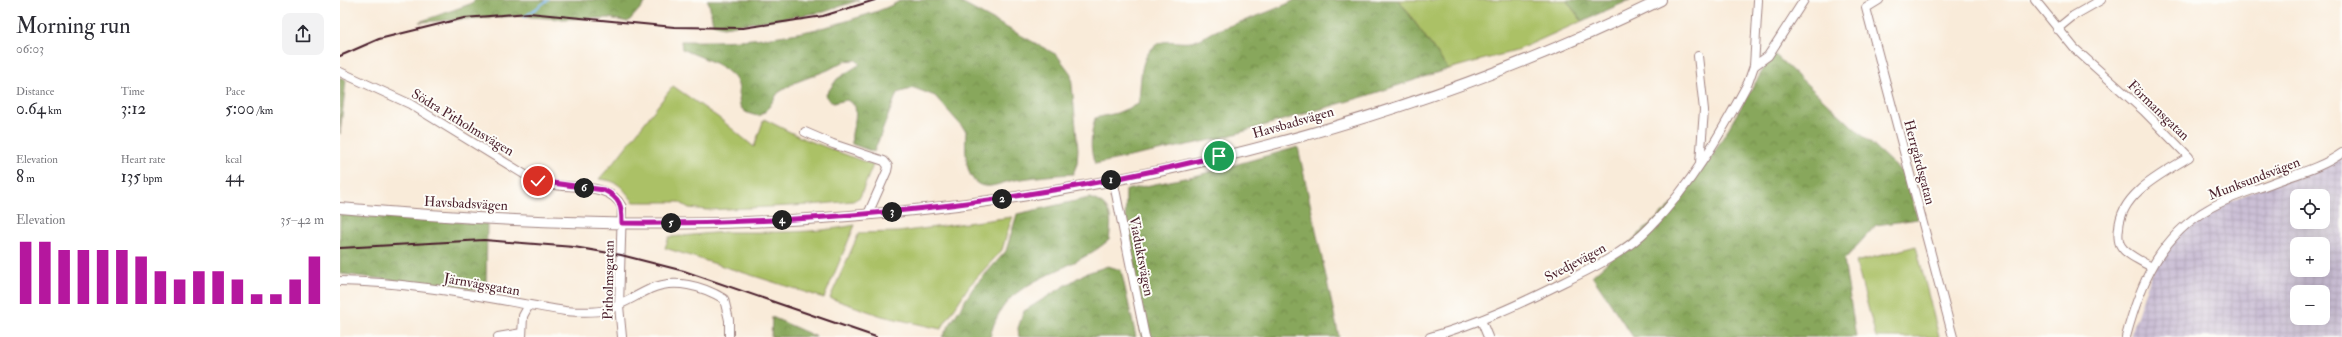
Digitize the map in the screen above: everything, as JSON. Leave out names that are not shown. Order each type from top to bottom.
[{"type":"main road","name":"Havsbadsvägen","points":[[340,208],[439,216],[622,223],[747,222],[868,214],[974,203],[1113,180],[1252,149],[1428,96],[1541,54],[1661,0]]},
{"type":"street","name":"Svedjevägen","points":[[1430,337],[1481,320],[1516,306],[1600,265],[1627,248],[1668,208],[1700,164],[1748,83],[1754,66],[1758,0]]},
{"type":"street","points":[[1754,66],[1768,56],[1804,0]]},
{"type":"street","name":"Herrgårdsgatan","points":[[1879,0],[1864,4],[1953,337]]},
{"type":"street","name":"Förmansgatan","points":[[2035,0],[2074,48],[2144,111],[2189,157],[2158,176],[2138,192],[2125,206],[2120,218],[2120,245],[2124,250],[2151,267]]},
{"type":"street","points":[[2057,28],[2073,16],[2101,0]]},
{"type":"street","points":[[1698,56],[1704,110],[1700,164]]},
{"type":"street","name":"Södra Pitholmsvägen","points":[[340,72],[410,104],[527,176],[548,184],[604,190],[613,195],[622,206],[622,223]]},
{"type":"street","points":[[805,132],[833,144],[884,161],[888,166],[868,214]]},
{"type":"street","name":"Munksundsvägen","points":[[2126,337],[2134,308],[2151,267],[2170,240],[2188,223],[2210,208],[2315,168],[2342,153]]},
{"type":"street","name":"Viaduktsvägen","points":[[1113,180],[1145,337]]},
{"type":"street","name":"Pitholmsgatan","points":[[622,223],[618,306],[622,337]]},
{"type":"street","name":"Järnvägsgatan","points":[[340,281],[374,281],[414,286],[529,305],[585,312],[603,311],[618,306],[651,288],[663,284],[677,284],[710,291],[724,299],[729,320],[729,337]]},
{"type":"street","points":[[498,337],[522,335],[523,316],[529,305]]},
{"type":"street","points":[[1481,320],[1488,337]]},
{"type":"shaded area","points":[[2342,152],[2342,337],[2130,337],[2150,277],[2172,239],[2201,214]]},
{"type":"green space","points":[[474,0],[648,0],[628,22],[609,18],[560,19],[517,16],[419,22],[473,3]]},
{"type":"green space","points":[[707,0],[859,0],[824,12],[723,27],[713,24],[709,3]]},
{"type":"green space","points":[[901,0],[956,0],[1057,55],[1071,74],[1078,149],[1077,164],[1073,174],[1022,179],[997,185],[982,186],[975,182],[968,167],[966,157],[966,131],[935,96],[914,88],[897,93],[874,152],[852,144],[852,134],[856,116],[855,106],[847,100],[833,103],[825,96],[837,79],[860,64],[856,60],[845,61],[828,70],[794,83],[778,93],[767,110],[759,116],[743,110],[740,105],[739,87],[737,81],[727,70],[715,63],[682,49],[681,41],[725,41],[768,38],[810,31],[872,13]]},
{"type":"green space","points":[[1295,0],[1399,0],[1448,69],[1366,96],[1221,138],[1095,164],[1091,141],[1095,118],[1117,113],[1138,104],[1142,69],[1146,57],[1155,46],[1165,42],[1195,41],[1220,29],[1268,12]]},
{"type":"green space","points":[[1399,0],[1566,0],[1582,21],[1515,51],[1448,69]]},
{"type":"green space","points":[[1566,0],[1630,0],[1582,21]]},
{"type":"green space","points":[[1773,53],[1904,174],[1918,219],[1876,225],[1844,260],[1856,337],[1633,337],[1592,276],[1683,195],[1715,151]]},
{"type":"green space","points":[[340,77],[346,80],[340,134]]},
{"type":"green space","points":[[673,86],[719,118],[754,147],[764,119],[802,138],[873,165],[860,197],[853,201],[810,205],[707,210],[689,208],[679,202],[634,202],[616,183],[599,179],[615,161]]},
{"type":"green space","points":[[1298,147],[1339,337],[1142,337],[1125,227],[1126,190],[1199,175]]},
{"type":"green space","points":[[1089,198],[1103,204],[1109,213],[1111,225],[1109,240],[1086,256],[1025,287],[1009,299],[999,314],[990,337],[942,337],[973,288],[1006,251],[1017,214]]},
{"type":"green space","points":[[340,214],[487,224],[486,291],[340,274]]},
{"type":"green space","points":[[1012,217],[1002,250],[969,286],[941,329],[882,316],[830,298],[859,233],[898,232]]},
{"type":"green space","points":[[855,225],[824,298],[665,248],[669,237],[727,232],[823,230]]},
{"type":"green space","points":[[1916,246],[1939,337],[1876,337],[1856,262]]},
{"type":"green space","points":[[1108,266],[1121,270],[1136,337],[1019,337],[1018,328],[1024,311],[1084,274]]},
{"type":"green space","points":[[772,317],[817,337],[771,337]]},
{"type":"waterway","points":[[524,17],[548,0]]},
{"type":"railway","points":[[340,56],[379,39],[464,18],[529,13],[674,27],[743,28],[823,16],[875,0]]},
{"type":"railway","points":[[340,248],[484,240],[574,247],[621,255],[684,271],[876,337]]},
{"type":"route","points":[[538,181],[548,184],[604,190],[613,195],[622,206],[622,223],[667,224],[747,222],[812,219],[919,210],[974,203],[1082,185],[1219,156]]}]
